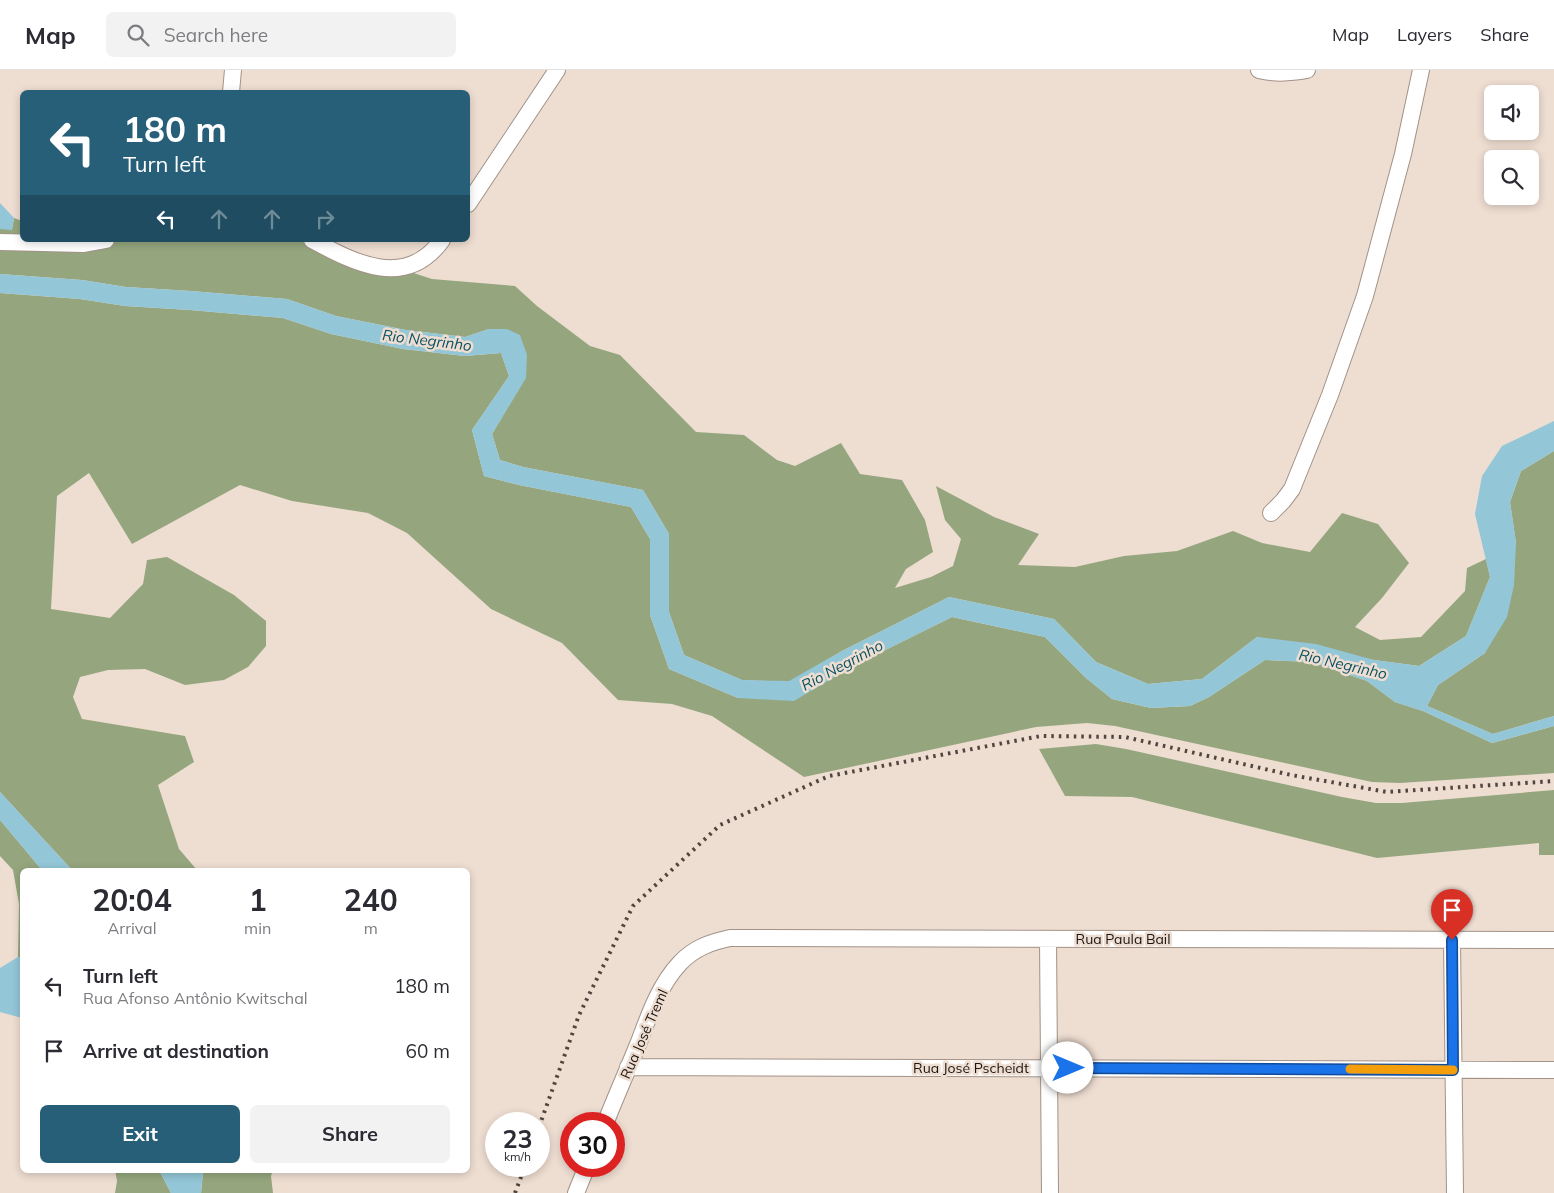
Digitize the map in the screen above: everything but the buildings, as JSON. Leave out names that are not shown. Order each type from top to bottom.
[{"type":"street","points":[[231,90],[233,70]]},
{"type":"street","points":[[470,201],[558,70]]},
{"type":"street","points":[[1259,70],[1295,72],[1307,70]]},
{"type":"street","points":[[1271,513],[1292,489],[1330,395],[1365,296],[1403,154],[1421,70]]},
{"type":"street","points":[[0,242],[84,244],[95,242]]},
{"type":"street","points":[[316,242],[347,259],[376,267],[398,269],[417,264],[435,250],[441,242]]},
{"type":"street","name":"Rua Paula Bail","points":[[694,951],[704,945],[730,938],[1554,940]]},
{"type":"street","points":[[1048,939],[1050,1193]]},
{"type":"street","points":[[1452,940],[1455,1193]]},
{"type":"street","name":"Rua José Treml","points":[[610,1112],[660,993],[675,969],[694,951]]},
{"type":"street","name":"Rua José Pscheidt","points":[[628,1067],[1554,1070]]},
{"type":"street","points":[[576,1193],[583,1177]]},
{"type":"green space","points":[[14,218],[20,220],[20,242],[318,242],[432,279],[515,286],[537,306],[590,346],[620,355],[696,432],[744,435],[777,460],[795,466],[841,443],[860,474],[902,480],[925,520],[933,552],[906,569],[895,588],[931,577],[953,566],[961,539],[945,520],[936,486],[994,517],[1039,534],[1018,565],[1075,567],[1124,556],[1177,551],[1233,531],[1262,543],[1310,552],[1342,513],[1378,524],[1409,563],[1382,598],[1355,627],[1380,640],[1421,637],[1465,591],[1467,568],[1486,559],[1490,577],[1466,636],[1419,666],[1374,660],[1257,637],[1202,679],[1148,684],[1096,662],[1054,619],[949,597],[842,651],[789,682],[742,680],[684,655],[669,612],[669,534],[643,490],[523,467],[500,460],[492,434],[526,377],[489,329],[465,337],[406,330],[336,316],[287,299],[126,287],[82,280],[0,274],[0,229],[12,229]]},
{"type":"green space","points":[[0,293],[80,299],[125,306],[283,318],[331,334],[403,349],[465,356],[501,353],[509,376],[472,430],[484,476],[519,485],[631,507],[650,539],[650,615],[669,669],[738,698],[851,667],[952,617],[1045,637],[1086,678],[1112,699],[1151,708],[1190,706],[1209,697],[1265,660],[1312,662],[1367,681],[1395,702],[1423,711],[1492,743],[1554,726],[1554,773],[1400,783],[1372,782],[1115,726],[1087,723],[1036,727],[804,777],[712,716],[672,704],[618,700],[562,643],[491,609],[407,533],[368,513],[292,501],[240,485],[132,544],[89,473],[57,496],[51,609],[110,618],[143,584],[147,560],[167,557],[234,595],[266,621],[266,646],[248,667],[224,680],[185,685],[145,669],[108,670],[80,677],[73,697],[82,719],[185,736],[194,762],[158,785],[179,849],[195,868],[70,868],[0,792]]},
{"type":"green space","points":[[1554,451],[1554,716],[1493,734],[1427,706],[1438,685],[1485,653],[1516,543],[1510,502],[1521,471]]},
{"type":"green space","points":[[1096,744],[1376,803],[1402,803],[1554,790],[1554,855],[1539,855],[1539,843],[1377,858],[1132,797],[1065,796],[1039,749]]},
{"type":"green space","points":[[0,820],[40,868],[20,868],[20,957],[18,957],[19,904],[13,870],[0,856]]},
{"type":"green space","points":[[116,1173],[161,1173],[171,1193],[115,1193],[117,1181]]},
{"type":"green space","points":[[203,1173],[272,1173],[273,1193],[201,1193]]},
{"type":"water","points":[[0,203],[14,218],[12,230],[0,229]]},
{"type":"water","name":"Rio Negrinho","points":[[0,274],[82,280],[126,287],[287,299],[336,316],[406,330],[465,337],[489,329],[507,329],[520,335],[527,355],[526,378],[492,434],[500,460],[523,467],[643,490],[669,534],[669,612],[684,655],[742,680],[789,681],[842,651],[949,597],[1054,619],[1096,662],[1148,684],[1202,679],[1257,637],[1316,644],[1374,660],[1419,666],[1466,636],[1490,577],[1475,514],[1482,476],[1502,446],[1554,421],[1554,451],[1521,471],[1510,502],[1516,543],[1514,585],[1507,617],[1485,653],[1438,685],[1427,706],[1493,734],[1554,716],[1554,726],[1492,743],[1423,711],[1395,702],[1367,681],[1312,662],[1265,660],[1209,697],[1190,706],[1151,708],[1112,699],[1086,678],[1045,637],[952,617],[851,667],[794,701],[738,698],[669,669],[650,615],[650,539],[631,507],[519,485],[484,476],[472,430],[509,376],[501,353],[465,356],[403,349],[331,334],[283,318],[125,306],[80,299],[0,293]]},
{"type":"water","points":[[0,792],[70,868],[40,868],[0,820]]},
{"type":"water","points":[[20,957],[20,1017],[0,1012],[0,968]]},
{"type":"water","points":[[161,1173],[203,1173],[201,1193],[171,1193]]},
{"type":"railway","points":[[544,1112],[579,1015],[633,906],[720,825],[829,776],[1041,736],[1125,737],[1291,775],[1387,792],[1554,781]]},
{"type":"railway","points":[[515,1193],[521,1177]]},
{"type":"slow traffic","points":[[1350,1069],[1453,1070]]},
{"type":"route","points":[[1068,1068],[1453,1070],[1452,940]]}]
